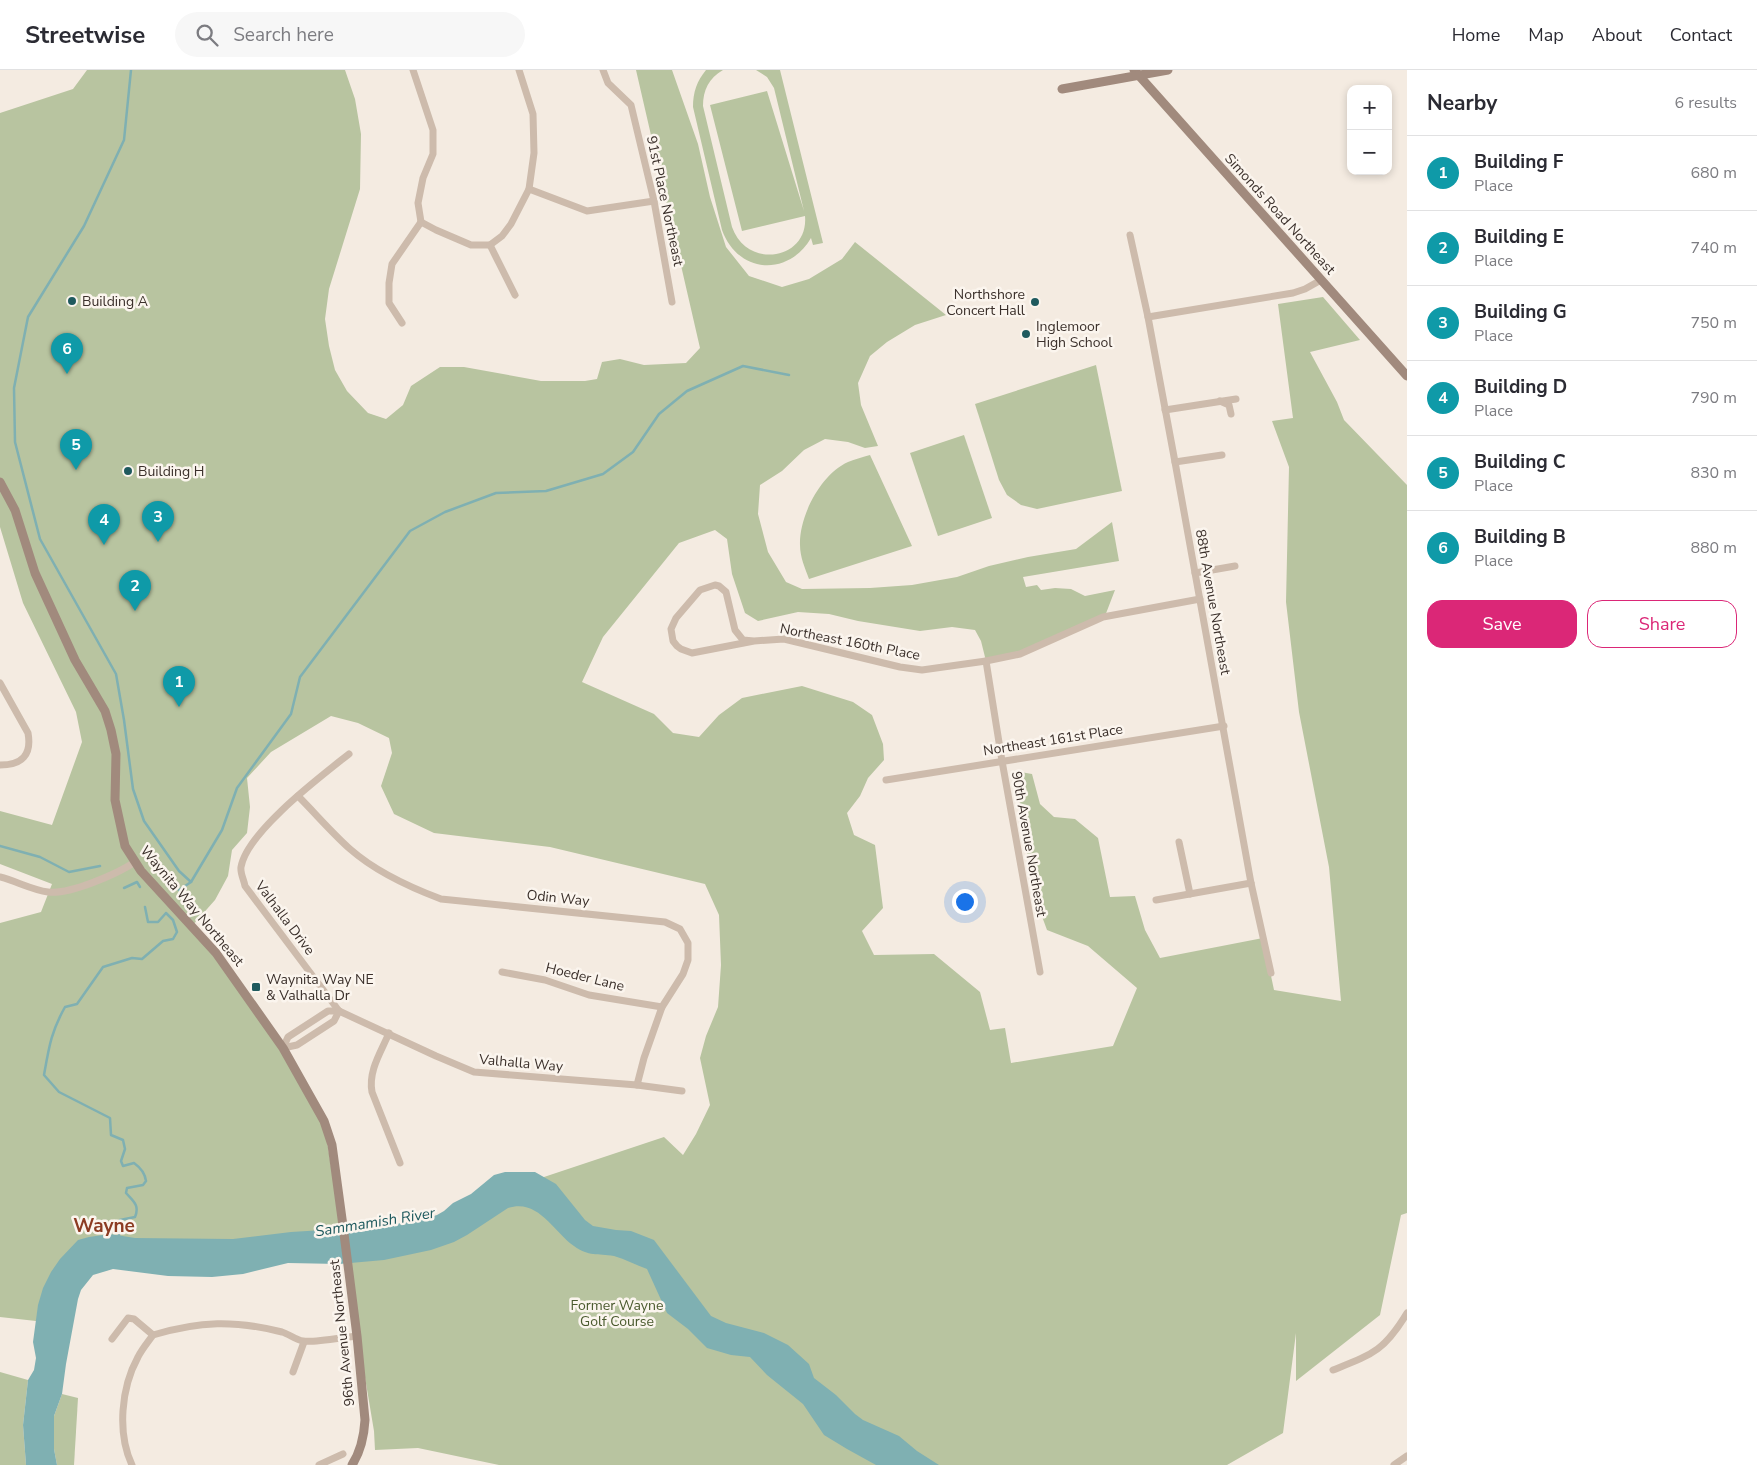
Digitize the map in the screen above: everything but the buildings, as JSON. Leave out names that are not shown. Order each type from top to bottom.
[{"type":"main road","points":[[1062,89],[1136,72],[1168,70]]},
{"type":"main road","name":"Simonds Road Northeast","points":[[1136,72],[1407,376]]},
{"type":"main road","name":"Waynita Way Northeast","points":[[0,482],[15,510],[39,582],[75,660],[105,711],[116,754],[115,800],[125,846],[141,871],[216,953],[283,1048],[324,1121],[332,1145],[339,1197]]},
{"type":"main road","name":"96th Avenue Northeast","points":[[339,1197],[357,1336],[365,1420],[361,1447],[352,1465]]},
{"type":"street","points":[[402,323],[389,303],[388,283],[392,264],[421,222],[418,203],[423,178],[433,154],[434,130],[413,70]]},
{"type":"street","points":[[421,222],[471,245],[490,245],[502,236],[511,224],[529,189],[534,153],[534,114],[519,70]]},
{"type":"street","name":"91st Place Northeast","points":[[603,70],[608,83],[631,105],[654,200],[672,302]]},
{"type":"street","points":[[529,189],[587,211],[654,200]]},
{"type":"street","name":"88th Avenue Northeast","points":[[1130,235],[1148,317],[1224,726],[1250,883],[1271,973]]},
{"type":"street","points":[[490,245],[515,295]]},
{"type":"street","points":[[1148,317],[1293,293],[1321,280]]},
{"type":"street","points":[[1165,410],[1236,399]]},
{"type":"street","points":[[1220,401],[1227,404],[1231,414]]},
{"type":"street","points":[[1175,462],[1222,455]]},
{"type":"street","points":[[1195,573],[1235,566]]},
{"type":"street","name":"Northeast 160th Place","points":[[754,641],[743,640],[737,633],[726,592],[715,585],[700,590],[676,618],[671,630],[673,641],[677,646],[692,653],[754,641],[784,639],[900,667],[922,670],[1020,654],[1103,617],[1200,599]]},
{"type":"street","name":"90th Avenue Northeast","points":[[986,661],[1040,972]]},
{"type":"street","points":[[0,683],[28,733],[30,742],[26,756],[16,763],[0,765]]},
{"type":"street","name":"Northeast 161st Place","points":[[886,780],[1224,726]]},
{"type":"street","name":"Valhalla Drive","points":[[339,1011],[245,886],[241,869],[252,841],[298,796],[349,754]]},
{"type":"street","name":"Odin Way","points":[[298,796],[358,855],[408,886],[442,899],[665,922],[680,929],[688,943],[688,960],[683,974],[662,1007],[644,1058],[637,1085]]},
{"type":"street","points":[[1179,842],[1190,894]]},
{"type":"street","points":[[0,877],[38,890],[60,892],[107,877],[135,862]]},
{"type":"street","points":[[1156,900],[1250,883]]},
{"type":"street","name":"Hoeder Lane","points":[[502,972],[545,980],[589,994],[662,1007]]},
{"type":"street","points":[[328,1011],[339,1011],[334,1021],[297,1045],[283,1048],[288,1037],[328,1011]]},
{"type":"street","name":"Valhalla Way","points":[[339,1011],[474,1072],[637,1085],[682,1091]]},
{"type":"street","points":[[389,1033],[370,1083],[400,1162]]},
{"type":"street","points":[[1333,1370],[1373,1353],[1394,1335],[1407,1313]]},
{"type":"street","points":[[112,1339],[128,1318],[134,1319],[152,1334]]},
{"type":"street","points":[[132,1465],[126,1452],[122,1408],[137,1358],[152,1334],[180,1326],[211,1323],[240,1325],[283,1333],[304,1342],[357,1336]]},
{"type":"street","points":[[293,1372],[304,1342]]},
{"type":"street","points":[[319,1465],[343,1454]]},
{"type":"street","points":[[1394,1465],[1407,1456]]},
{"type":"green space","name":"Former Wayne Golf Course","points":[[87,70],[345,70],[355,99],[361,134],[360,189],[329,289],[325,319],[335,370],[347,391],[368,413],[386,419],[403,405],[411,386],[440,367],[464,367],[541,381],[585,381],[597,379],[602,362],[620,359],[644,365],[686,363],[700,348],[636,70],[672,70],[698,144],[710,197],[726,247],[749,276],[782,287],[809,279],[842,259],[855,242],[946,315],[915,325],[887,342],[870,356],[858,383],[861,405],[878,446],[865,448],[848,442],[825,439],[804,450],[782,471],[760,485],[758,514],[768,552],[786,582],[802,589],[912,585],[957,577],[989,566],[1028,557],[1076,549],[1112,522],[1119,561],[1023,577],[1026,587],[1037,585],[1041,590],[1055,588],[1071,589],[1085,596],[1115,590],[1105,616],[1020,654],[986,661],[981,641],[975,630],[952,627],[920,631],[858,621],[829,614],[798,612],[758,621],[745,613],[732,574],[727,539],[715,530],[679,543],[603,637],[582,682],[654,714],[673,733],[699,737],[719,715],[742,698],[802,686],[853,702],[872,715],[883,744],[884,760],[868,778],[860,796],[847,813],[854,835],[875,845],[883,908],[862,931],[874,955],[934,954],[980,992],[990,1030],[1005,1028],[1011,1063],[1113,1046],[1137,988],[1088,946],[1047,930],[1033,892],[1015,771],[1032,774],[1040,804],[1054,817],[1075,819],[1098,838],[1110,897],[1135,896],[1145,930],[1160,958],[1263,938],[1274,990],[1341,1001],[1329,867],[1299,712],[1286,602],[1289,467],[1272,421],[1293,418],[1278,304],[1323,297],[1360,340],[1310,352],[1337,402],[1344,420],[1407,485],[1407,1213],[1401,1215],[1380,1315],[1296,1381],[1296,1333],[1283,1433],[1227,1465],[499,1465],[418,1448],[375,1450],[374,1431],[343,1246],[388,1238],[514,1187],[664,1137],[683,1155],[710,1105],[700,1058],[706,1036],[718,1007],[721,965],[719,915],[705,884],[550,847],[434,833],[394,814],[381,786],[392,753],[389,738],[358,723],[331,716],[271,752],[247,778],[250,807],[247,833],[232,850],[228,876],[215,900],[192,926],[252,1004],[324,1121],[343,1245],[125,1259],[72,1273],[36,1321],[0,1317],[0,923],[41,912],[52,884],[0,864],[0,811],[52,825],[82,742],[76,712],[23,603],[0,527],[0,113],[73,89]]},
{"type":"green space","points":[[706,70],[723,70],[708,85],[704,95],[703,106],[732,227],[740,241],[750,250],[763,254],[776,254],[788,250],[797,242],[804,231],[805,216],[742,231],[710,105],[767,91],[804,211],[774,88],[767,77],[756,70],[780,70],[823,243],[813,245],[811,238],[801,251],[790,259],[777,264],[764,265],[751,262],[739,255],[729,245],[722,230],[693,107],[696,87]]},
{"type":"green space","points":[[1096,365],[1122,491],[1037,509],[1021,505],[1007,495],[999,480],[975,404]]},
{"type":"green space","points":[[964,435],[992,518],[938,536],[910,453]]},
{"type":"green space","points":[[870,455],[912,546],[809,579],[800,549],[803,521],[808,509],[821,486],[838,468],[851,461]]},
{"type":"green space","points":[[0,1372],[28,1380],[23,1425],[26,1465],[0,1465]]},
{"type":"green space","points":[[62,1394],[78,1398],[74,1465],[57,1465],[54,1449],[54,1416]]},
{"type":"water","points":[[505,1172],[535,1172],[556,1184],[585,1220],[593,1226],[631,1231],[654,1240],[711,1316],[726,1323],[764,1333],[788,1345],[809,1364],[814,1378],[836,1395],[855,1414],[863,1420],[899,1436],[917,1451],[939,1465],[876,1465],[824,1435],[803,1404],[767,1375],[750,1357],[731,1355],[707,1348],[688,1329],[667,1313],[647,1269],[614,1256],[589,1253],[579,1249],[566,1240],[537,1212],[519,1206],[508,1208],[454,1242],[431,1250],[384,1260],[339,1264],[288,1263],[243,1274],[212,1277],[168,1276],[113,1269],[93,1275],[81,1290],[78,1299],[62,1394],[54,1416],[54,1449],[57,1465],[26,1465],[23,1425],[28,1380],[34,1370],[36,1358],[33,1342],[38,1305],[43,1288],[51,1272],[60,1259],[78,1240],[110,1234],[135,1238],[233,1239],[291,1232],[372,1227],[417,1221],[437,1215],[453,1203],[471,1194],[494,1175]]},
{"type":"waterway","points":[[131,70],[124,140],[84,226],[28,317],[14,388],[15,442],[40,539],[116,674],[133,789],[144,821],[179,871],[191,882]]},
{"type":"waterway","points":[[179,890],[191,882],[222,830],[237,788],[291,714],[300,677],[410,531],[445,512],[496,493],[546,491],[603,474],[633,452],[659,414],[687,391],[743,366],[789,375]]},
{"type":"waterway","points":[[0,846],[40,857],[69,872],[100,866]]},
{"type":"waterway","points":[[124,888],[137,882],[140,887]]},
{"type":"waterway","points":[[119,1236],[118,1226],[120,1220],[135,1217],[137,1209],[126,1193],[127,1188],[143,1185],[146,1181],[144,1173],[134,1163],[123,1166],[121,1161],[125,1149],[123,1140],[111,1135],[110,1118],[59,1092],[44,1075],[51,1040],[65,1007],[77,1004],[103,967],[132,958],[142,959],[163,941],[173,939],[177,932],[173,920],[166,913],[158,922],[148,922],[145,907]]},
{"type":"place","name":"Building A","points":[[72,301]]},
{"type":"place","name":"Northshore Concert Hall","points":[[1035,302]]},
{"type":"place","name":"Inglemoor High School","points":[[1026,334]]},
{"type":"place","name":"Building B","points":[[67,374]]},
{"type":"place","name":"Building C","points":[[76,470]]},
{"type":"place","name":"Building H","points":[[128,471]]},
{"type":"place","name":"Building G","points":[[158,542]]},
{"type":"place","name":"Building D","points":[[104,545]]},
{"type":"place","name":"Building E","points":[[135,611]]},
{"type":"place","name":"Building F","points":[[179,707]]},
{"type":"place","name":"Waynita Way NE & Valhalla Dr","points":[[256,987]]},
{"type":"district","name":"Wayne","points":[[104,1226]]},
{"type":"water label","name":"Sammamish River","points":[[375,1222]]}]
